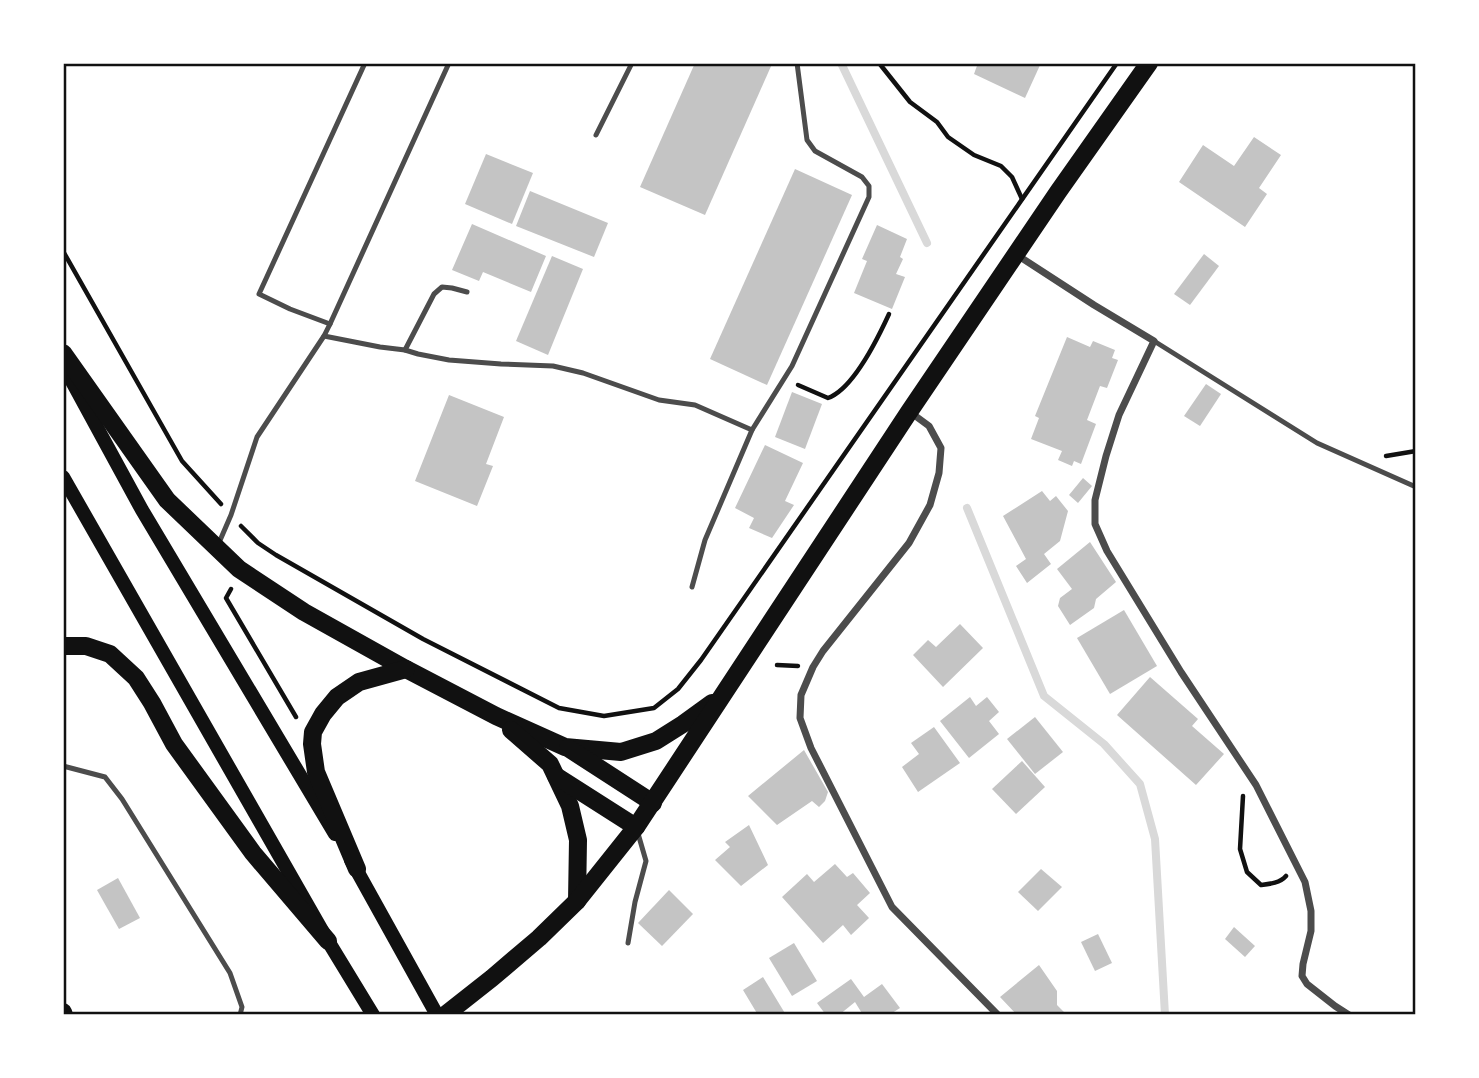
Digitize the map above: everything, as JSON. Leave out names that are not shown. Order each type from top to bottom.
[{"type":"main road","points":[[445,1015],[510,962],[576,901],[636,827],[909,412],[1058,191],[1149,63]]},
{"type":"main road","points":[[63,352],[167,500],[239,569],[304,612],[496,716],[565,747],[653,803]]},
{"type":"main road","points":[[63,365],[142,510],[357,869],[437,1015]]},
{"type":"main road","points":[[63,477],[373,1015]]},
{"type":"main road","points":[[63,646],[86,646],[110,654],[136,678],[174,744],[245,842],[328,941]]},
{"type":"main road","points":[[357,869],[316,772],[313,732],[337,697],[359,682],[406,669]]},
{"type":"main road","points":[[565,747],[621,752],[656,741],[720,697]]},
{"type":"main road","points":[[496,716],[550,764],[569,806],[578,839],[576,901]]},
{"type":"main road","points":[[556,776],[636,827]]},
{"type":"street","points":[[1016,254],[1154,341],[1116,425],[1096,500],[1095,524],[1107,551],[1181,673],[1256,785],[1305,882],[1311,911],[1311,931],[1302,976],[1307,984],[1349,1015]]},
{"type":"street","points":[[909,412],[929,426],[941,448],[939,474],[930,505],[909,543],[813,667],[801,695],[800,719],[811,748],[892,907],[998,1015]]},
{"type":"lane","points":[[330,324],[260,294],[365,63]]},
{"type":"lane","points":[[217,548],[257,437],[324,336],[449,63]]},
{"type":"lane","points":[[596,135],[632,63]]},
{"type":"lane","points":[[692,587],[705,540],[752,430],[792,366],[870,192],[862,177],[810,146],[797,63]]},
{"type":"lane","points":[[405,350],[435,293],[442,287],[467,292]]},
{"type":"lane","points":[[324,336],[449,360],[553,366],[583,373],[659,400],[695,405],[752,430]]},
{"type":"lane","points":[[1154,341],[1317,443],[1416,487]]},
{"type":"lane","points":[[63,766],[105,777],[122,799],[230,973],[242,1007],[240,1015]]},
{"type":"lane","points":[[628,943],[635,901],[646,861],[636,827]]},
{"type":"path","points":[[879,63],[910,102],[937,122],[948,137],[974,155],[1001,166],[1012,177],[1022,200]]},
{"type":"path","points":[[63,251],[182,461],[258,543],[422,639],[559,708],[604,716],[654,708],[678,689],[701,660],[1116,63]]},
{"type":"path","points":[[785,378],[828,398],[837,395],[859,368],[889,314]]},
{"type":"path","points":[[258,543],[239,569],[226,598],[312,744]]},
{"type":"path","points":[[1246,771],[1240,849],[1247,872],[1261,885],[1273,884],[1285,878],[1294,861]]},
{"type":"building","points":[[695,63],[772,64],[705,215],[640,187]]},
{"type":"building","points":[[978,63],[1041,63],[1025,98],[974,74]]},
{"type":"building","points":[[1254,137],[1281,155],[1259,188],[1267,194],[1245,227],[1179,182],[1203,145],[1234,166]]},
{"type":"building","points":[[486,154],[533,173],[512,224],[465,204]]},
{"type":"building","points":[[795,169],[852,195],[767,385],[710,359]]},
{"type":"building","points":[[530,191],[608,223],[594,257],[516,226]]},
{"type":"building","points":[[472,224],[546,256],[531,292],[483,272],[479,281],[452,270]]},
{"type":"building","points":[[877,225],[907,239],[900,257],[903,259],[896,274],[905,277],[892,309],[854,293],[867,261],[862,259]]},
{"type":"building","points":[[1204,254],[1219,266],[1190,305],[1174,294]]},
{"type":"building","points":[[552,256],[583,269],[548,355],[516,341]]},
{"type":"building","points":[[1067,337],[1090,347],[1093,341],[1115,350],[1112,358],[1118,360],[1107,388],[1100,386],[1087,420],[1096,424],[1081,464],[1074,461],[1072,466],[1058,460],[1062,451],[1031,439],[1039,418],[1035,416]]},
{"type":"building","points":[[1206,384],[1221,394],[1200,426],[1184,416]]},
{"type":"building","points":[[792,392],[822,404],[805,449],[775,437]]},
{"type":"building","points":[[449,395],[504,417],[486,464],[493,466],[477,506],[415,481]]},
{"type":"building","points":[[765,445],[803,463],[785,501],[794,505],[772,538],[749,528],[754,518],[735,508]]},
{"type":"building","points":[[1083,478],[1092,486],[1078,503],[1069,495]]},
{"type":"building","points":[[1042,491],[1050,501],[1056,496],[1068,511],[1060,541],[1044,554],[1051,564],[1027,583],[1016,566],[1026,559],[1003,516]]},
{"type":"building","points":[[1090,542],[1116,582],[1096,599],[1094,608],[1070,625],[1058,606],[1060,598],[1072,589],[1057,569]]},
{"type":"building","points":[[1124,610],[1157,666],[1110,694],[1077,638]]},
{"type":"building","points":[[960,624],[983,648],[943,687],[913,655],[928,640],[936,647]]},
{"type":"building","points":[[1150,677],[1198,719],[1192,726],[1224,754],[1196,785],[1117,715]]},
{"type":"building","points":[[970,697],[976,706],[987,697],[999,712],[989,721],[999,734],[969,758],[940,721]]},
{"type":"building","points":[[1035,717],[1063,752],[1035,774],[1007,739]]},
{"type":"building","points":[[934,727],[960,763],[918,792],[902,767],[919,754],[911,743]]},
{"type":"building","points":[[804,750],[828,792],[825,801],[819,807],[812,801],[777,825],[748,796]]},
{"type":"building","points":[[1022,761],[1045,787],[1016,814],[992,789]]},
{"type":"building","points":[[749,825],[768,865],[741,886],[715,860],[730,847],[725,842]]},
{"type":"building","points":[[835,864],[847,877],[853,873],[870,893],[857,905],[869,918],[851,935],[843,925],[823,943],[782,897],[807,874],[814,882]]},
{"type":"building","points":[[1041,869],[1062,887],[1038,911],[1018,892]]},
{"type":"building","points":[[118,878],[140,918],[119,929],[97,890]]},
{"type":"building","points":[[669,890],[693,914],[662,946],[638,923]]},
{"type":"building","points":[[1234,927],[1255,946],[1245,957],[1225,939]]},
{"type":"building","points":[[1098,934],[1112,963],[1095,971],[1081,942]]},
{"type":"building","points":[[794,943],[817,981],[792,996],[769,958]]},
{"type":"building","points":[[1039,965],[1057,991],[1057,1005],[1067,1015],[1017,1015],[1000,997]]},
{"type":"building","points":[[763,977],[786,1015],[758,1015],[743,990]]},
{"type":"building","points":[[851,979],[864,997],[882,984],[900,1008],[889,1015],[863,1015],[855,1002],[839,1015],[826,1015],[817,1003]]},
{"type":"waterway","points":[[841,63],[927,243]]},
{"type":"waterway","points":[[967,508],[1044,696],[1104,744],[1140,784],[1155,839],[1165,1015]]}]
